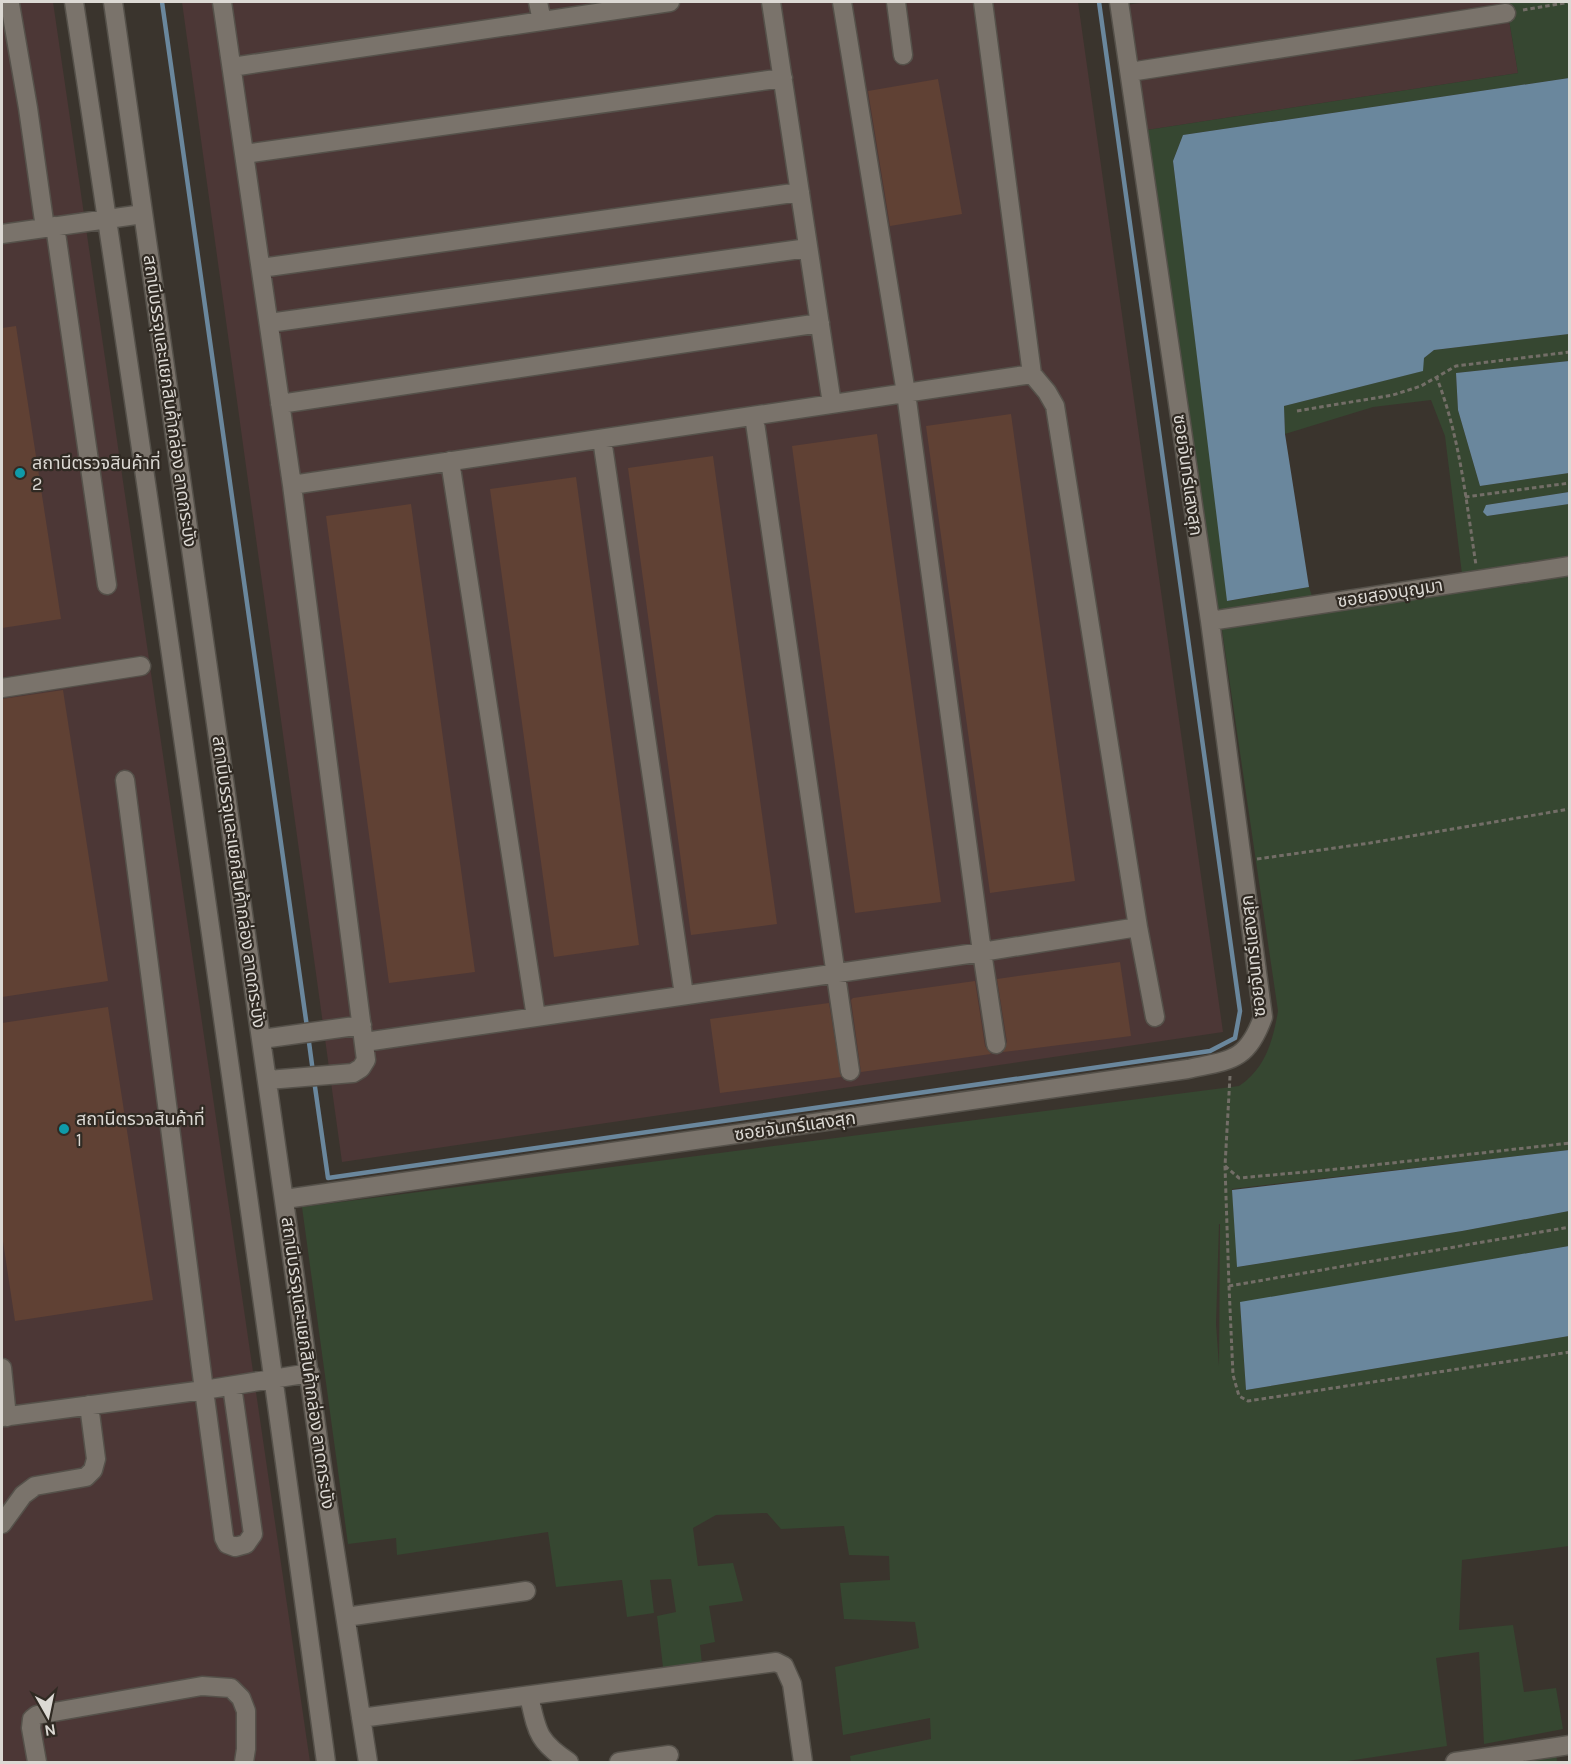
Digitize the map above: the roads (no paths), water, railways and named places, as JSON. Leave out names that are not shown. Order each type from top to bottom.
[{"type":"street","name":"สถานีบรรจุและแยกสินค้ากล่อง ลาดกระบัง","points":[[74,2],[108,219],[274,1379],[326,1762]]},
{"type":"street","name":"สถานีบรรจุและแยกสินค้ากล่อง ลาดกระบัง","points":[[113,2],[368,1762]]},
{"type":"street","points":[[222,2],[292,485],[366,1060],[361,1068],[353,1073],[268,1080]]},
{"type":"street","points":[[538,2],[542,21]]},
{"type":"street","points":[[232,67],[670,2]]},
{"type":"street","points":[[771,2],[832,404]]},
{"type":"street","points":[[842,2],[906,393],[996,1044]]},
{"type":"street","points":[[896,2],[903,55]]},
{"type":"street","points":[[983,2],[1032,374],[1055,406],[1138,927],[1155,1017]]},
{"type":"street","name":"ซอยจันทร์แสงสุก","points":[[285,1199],[1176,1071],[1232,1060],[1243,1052],[1257,1036],[1263,1017],[1243,861],[1119,2]]},
{"type":"street","points":[[10,4],[50,227],[107,585]]},
{"type":"street","points":[[1130,72],[1506,13]]},
{"type":"street","points":[[244,154],[783,78]]},
{"type":"street","points":[[261,268],[800,192]]},
{"type":"street","points":[[2,234],[143,214]]},
{"type":"street","points":[[269,323],[808,248]]},
{"type":"street","points":[[280,404],[820,323]]},
{"type":"street","points":[[292,485],[1032,374]]},
{"type":"street","points":[[754,416],[850,1071]]},
{"type":"street","points":[[602,438],[684,995]]},
{"type":"street","points":[[450,461],[536,1017]]},
{"type":"street","name":"ซอยสองบุญมา","points":[[1209,621],[1569,566]]},
{"type":"street","points":[[2,688],[141,666]]},
{"type":"street","points":[[125,780],[224,1538],[227,1544],[236,1546],[246,1544],[253,1534],[232,1386]]},
{"type":"street","points":[[262,1039],[364,1034],[536,1017],[1138,927]]},
{"type":"street","points":[[2,1368],[4,1417],[310,1373]]},
{"type":"street","points":[[2,1524],[23,1495],[34,1486],[86,1476],[93,1470],[96,1459],[89,1405]]},
{"type":"street","points":[[346,1617],[526,1592]]},
{"type":"street","points":[[361,1718],[776,1662],[784,1666],[792,1684],[803,1762]]},
{"type":"street","points":[[37,1762],[31,1728],[32,1719],[37,1715],[202,1686],[231,1688],[242,1698],[246,1711],[244,1762]]},
{"type":"street","points":[[529,1695],[536,1730],[543,1742],[569,1762]]},
{"type":"street","points":[[1455,1762],[1569,1745]]},
{"type":"street","points":[[619,1762],[669,1755]]},
{"type":"water","points":[[1569,78],[1569,334],[1434,350],[1424,358],[1423,371],[1284,406],[1285,434],[1309,587],[1227,601],[1173,161],[1183,135]]},
{"type":"water","points":[[1569,361],[1569,473],[1480,486],[1458,410],[1456,373]]},
{"type":"water","points":[[1569,492],[1569,504],[1487,516],[1483,512],[1486,505]]},
{"type":"water","points":[[1569,1150],[1569,1211],[1462,1231],[1237,1267],[1232,1190]]},
{"type":"water","points":[[1569,1246],[1569,1336],[1246,1390],[1240,1302]]},
{"type":"waterway","points":[[162,2],[307,1027]]},
{"type":"waterway","points":[[314,1080],[328,1178],[1210,1051],[1235,1038],[1240,1011],[1099,2]]},
{"type":"waterway","points":[[308,1035],[313,1072]]},
{"type":"place","name":"สถานีตรวจสินค้าที่ 2","points":[[20,473]]},
{"type":"place","name":"สถานีตรวจสินค้าที่ 1","points":[[64,1129]]}]
